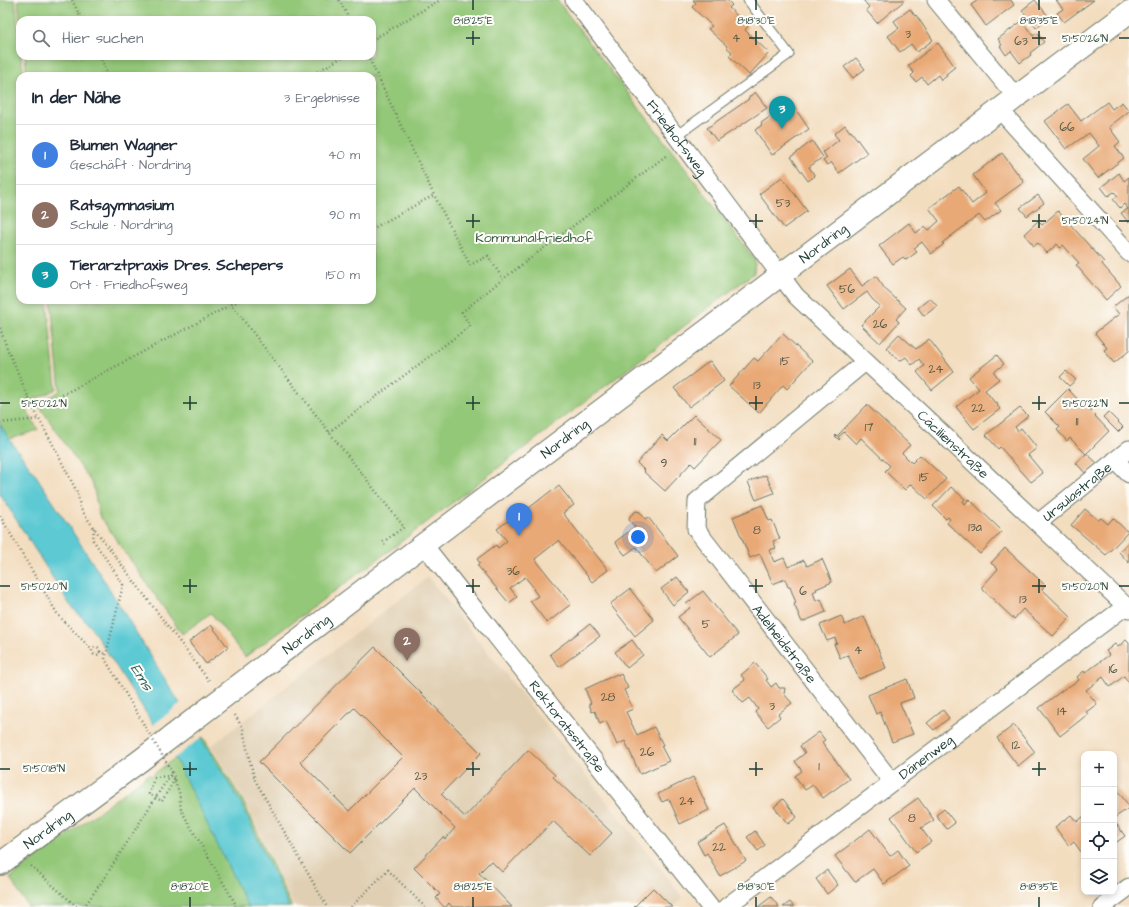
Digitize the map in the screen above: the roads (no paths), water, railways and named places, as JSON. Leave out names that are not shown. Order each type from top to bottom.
[{"type":"main road","name":"Nordring","points":[[8,858],[219,701],[1129,12]]},
{"type":"street","name":"Friedhofsweg","points":[[574,0],[781,275]]},
{"type":"street","points":[[936,0],[1008,104],[1129,253]]},
{"type":"street","name":"Cäcilienstraße","points":[[781,275],[796,296],[1127,608]]},
{"type":"street","name":"Adelheidstraße","points":[[865,362],[697,501],[696,528],[892,782]]},
{"type":"street","name":"Ursulastraße","points":[[1038,523],[1129,449]]},
{"type":"street","name":"Ursulastraße","points":[[1116,460],[1129,474]]},
{"type":"street","name":"Rektoratsstraße","points":[[424,545],[710,907]]},
{"type":"street","name":"Dänenweg","points":[[726,907],[1127,608]]},
{"type":"street","points":[[1102,907],[1129,887]]},
{"type":"lane","points":[[679,140],[789,54],[748,0]]},
{"type":"water","name":"Ems","points":[[0,424],[9,439],[35,474],[107,585],[241,803],[289,907],[248,907],[175,758],[91,627],[70,605],[0,494]]},
{"type":"place","name":"Tierarztpraxis Dres. Schepers","points":[[782,129]]},
{"type":"place","name":"Blumen Wagner","points":[[519,536]]},
{"type":"place","name":"Ratsgymnasium","points":[[407,661]]},
{"type":"park label","name":"Kommunalfriedhof","points":[[534,237]]}]
